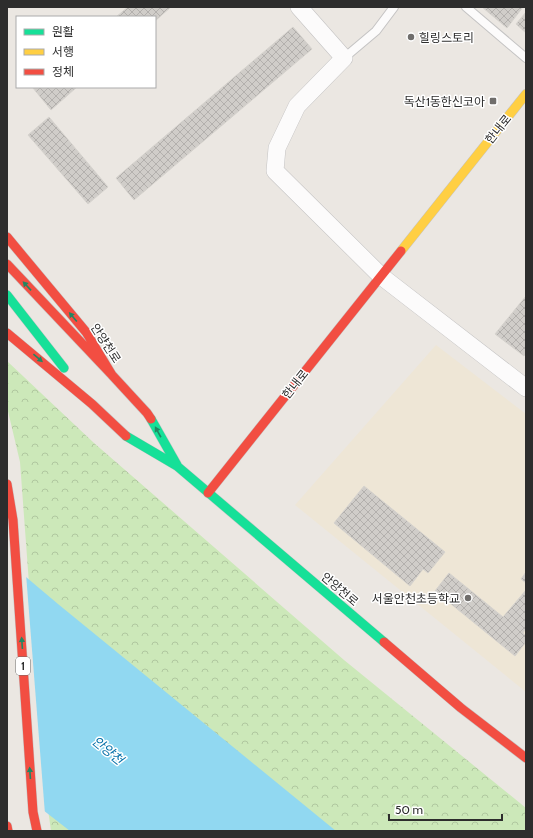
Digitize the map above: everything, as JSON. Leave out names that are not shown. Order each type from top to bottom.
[{"type":"main road","name":"한내로","points":[[208,492],[526,94]]},
{"type":"main road","name":"안양천로","points":[[7,237],[86,332],[112,375],[148,413],[177,466]]},
{"type":"main road","points":[[7,264],[112,375]]},
{"type":"main road","points":[[7,294],[92,404]]},
{"type":"main road","name":"안양천로","points":[[7,333],[92,404],[128,438],[177,466],[461,708],[526,758]]},
{"type":"main road","name":"1","points":[[7,484],[14,520],[33,812],[37,831]]},
{"type":"main road","points":[[7,826],[8,831]]},
{"type":"street","points":[[299,7],[344,58],[297,106],[277,148],[274,171],[381,276],[526,388]]},
{"type":"lane","points":[[344,58],[376,31],[394,7]]},
{"type":"lane","points":[[466,7],[526,58]]},
{"type":"shaded area","name":"서울안천초등학교","points":[[436,345],[526,414],[526,692],[295,505]]},
{"type":"green space","points":[[7,361],[94,443],[344,660],[526,808],[526,831],[51,831],[43,773],[20,462],[7,407]]},
{"type":"water","name":"안양천","points":[[7,561],[336,831],[70,831],[7,782]]},
{"type":"pier","points":[[7,558],[26,574],[45,814],[7,785]]},
{"type":"building","points":[[128,7],[171,7],[156,20],[156,16],[117,16]]},
{"type":"building","points":[[482,7],[523,7],[507,28]]},
{"type":"building","points":[[526,12],[526,33],[516,24]]},
{"type":"building","points":[[293,27],[312,49],[134,200],[116,178]]},
{"type":"building","points":[[33,88],[76,88],[51,110]]},
{"type":"building","points":[[49,117],[108,187],[88,204],[28,135]]},
{"type":"building","points":[[526,296],[526,354],[524,356],[495,334]]},
{"type":"building","points":[[364,486],[445,552],[428,573],[423,569],[410,586],[334,523]]},
{"type":"building","points":[[526,572],[526,583],[521,579]]},
{"type":"building","points":[[449,573],[503,617],[526,590],[526,628],[523,633],[526,636],[526,642],[515,656],[435,591]]},
{"type":"traffic: fast","points":[[7,295],[64,368]]},
{"type":"traffic: fast","points":[[151,419],[177,465]]},
{"type":"traffic: fast","points":[[126,436],[177,466],[384,642]]},
{"type":"traffic: slow","points":[[401,251],[526,94]]},
{"type":"traffic: jam","points":[[7,237],[86,332],[112,375],[151,419]]},
{"type":"traffic: jam","points":[[208,493],[401,251]]},
{"type":"traffic: jam","points":[[7,264],[112,375]]},
{"type":"traffic: jam","points":[[7,333],[92,404],[126,436]]},
{"type":"traffic: jam","points":[[7,484],[13,520],[33,812],[37,831]]},
{"type":"traffic: jam","points":[[384,642],[461,708],[526,758]]},
{"type":"traffic: jam","points":[[7,826],[8,831]]},
{"type":"place","name":"힐링스토리","points":[[411,37]]},
{"type":"place","name":"독산1동한신코아","points":[[493,101]]},
{"type":"place","name":"서울안천초등학교","points":[[468,598]]}]
